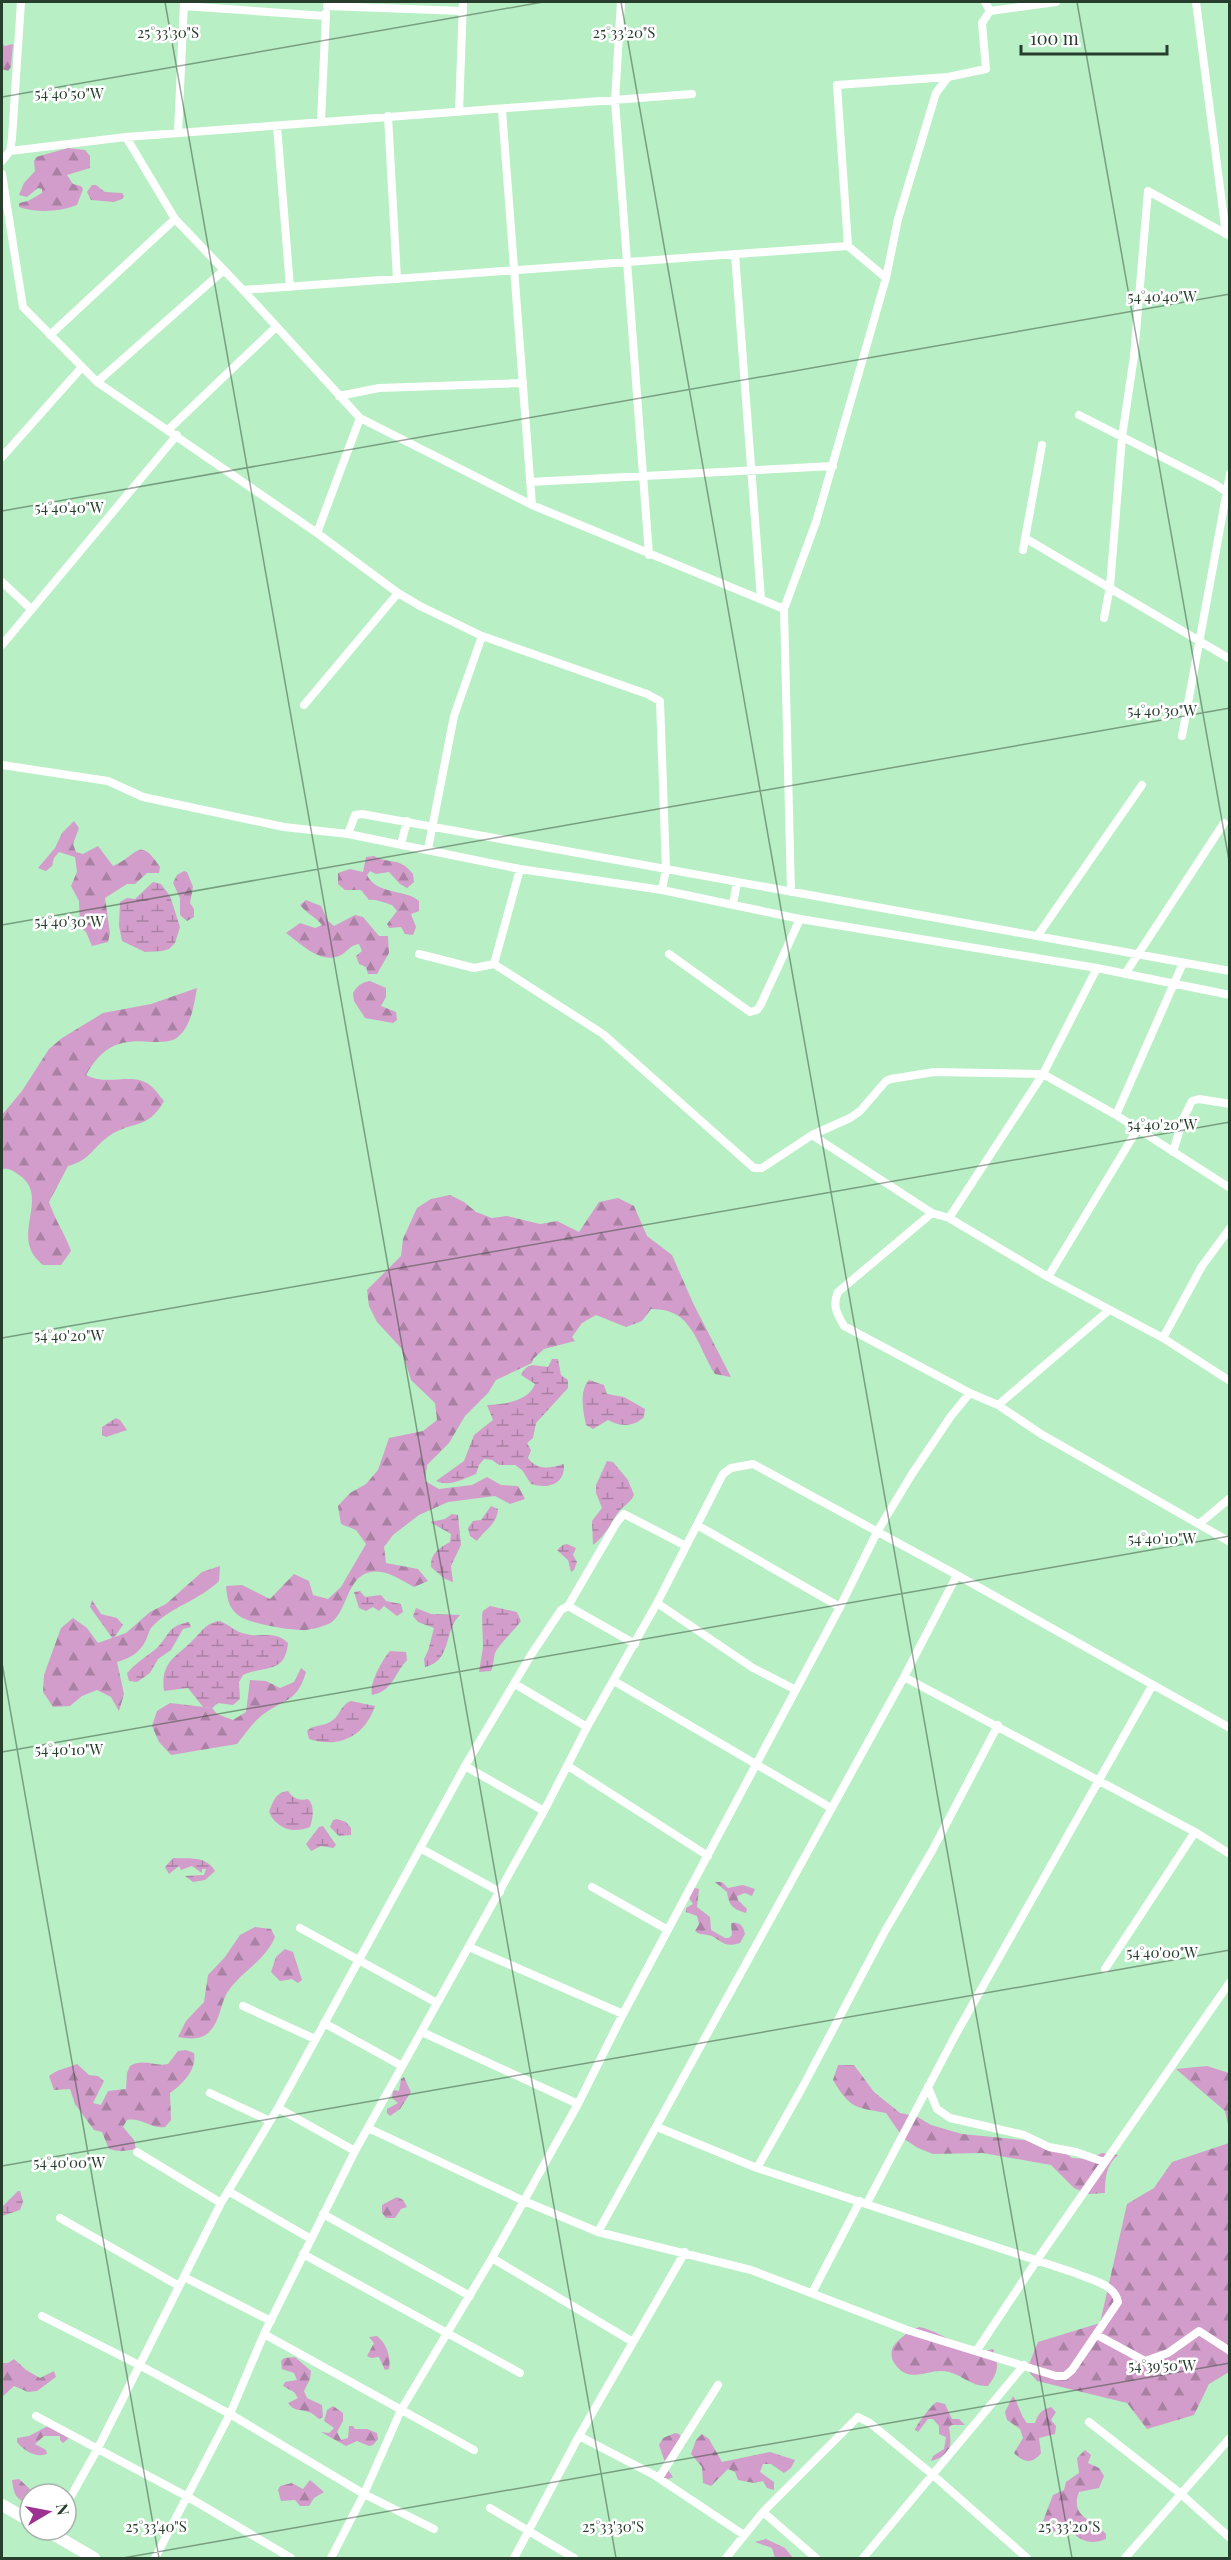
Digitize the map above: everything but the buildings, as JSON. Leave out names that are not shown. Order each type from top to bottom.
[{"type":"main road","points":[[2,2505],[18,2514]]},
{"type":"main road","points":[[67,2542],[94,2559]]},
{"type":"street","points":[[2,160],[10,151],[21,2]]},
{"type":"street","points":[[621,2],[615,101],[649,555]]},
{"type":"street","points":[[985,2],[990,11]]},
{"type":"street","points":[[848,246],[837,85],[948,77],[986,69],[982,23],[990,11],[1056,2]]},
{"type":"street","points":[[1196,2],[1228,235]]},
{"type":"street","points":[[178,132],[184,4],[326,16]]},
{"type":"street","points":[[321,121],[327,4],[463,6],[459,112]]},
{"type":"street","points":[[791,892],[784,609],[816,522],[833,466],[886,278],[898,219],[936,93],[948,77]]},
{"type":"street","points":[[10,151],[178,132],[502,110],[692,94]]},
{"type":"street","points":[[502,110],[532,506]]},
{"type":"street","points":[[388,116],[397,279]]},
{"type":"street","points":[[277,126],[290,287]]},
{"type":"street","points":[[126,137],[175,219],[360,418],[532,506],[784,609]]},
{"type":"street","points":[[2,174],[23,307],[97,382],[317,533],[398,593],[482,636],[647,694],[660,701],[666,869],[662,890]]},
{"type":"street","points":[[1104,618],[1110,587],[1122,437],[1134,356],[1148,191],[1228,235]]},
{"type":"street","points":[[50,336],[175,219]]},
{"type":"street","points":[[243,290],[848,246],[886,278]]},
{"type":"street","points":[[735,254],[761,599]]},
{"type":"street","points":[[97,382],[224,270]]},
{"type":"street","points":[[168,430],[276,327]]},
{"type":"street","points":[[2,457],[82,367]]},
{"type":"street","points":[[339,396],[379,388],[523,383]]},
{"type":"street","points":[[1079,415],[1215,484],[1228,494]]},
{"type":"street","points":[[317,533],[360,418]]},
{"type":"street","points":[[2,645],[177,435]]},
{"type":"street","points":[[1023,550],[1042,445]]},
{"type":"street","points":[[530,482],[833,466]]},
{"type":"street","points":[[1182,736],[1230,474]]},
{"type":"street","points":[[1025,538],[1230,659]]},
{"type":"street","points":[[2,582],[31,609]]},
{"type":"street","points":[[304,705],[398,593]]},
{"type":"street","points":[[428,849],[454,716],[482,636]]},
{"type":"street","points":[[2,765],[108,781],[143,797],[284,827],[348,834],[520,868],[662,890],[800,919],[1097,968],[1230,996]]},
{"type":"street","points":[[1038,935],[1142,785]]},
{"type":"street","points":[[348,834],[355,815],[358,813],[1230,971]]},
{"type":"street","points":[[401,844],[407,821]]},
{"type":"street","points":[[1125,974],[1224,823]]},
{"type":"street","points":[[494,964],[520,868]]},
{"type":"street","points":[[733,904],[737,882]]},
{"type":"street","points":[[669,954],[750,1012],[757,1010],[761,1004],[800,919]]},
{"type":"street","points":[[419,954],[474,968],[494,964],[603,1034],[754,1168],[762,1168],[812,1135],[850,1118],[860,1111],[886,1081],[891,1079],[934,1072],[1043,1074],[1116,1115],[1230,1188]]},
{"type":"street","points":[[1116,1115],[1183,963]]},
{"type":"street","points":[[949,1218],[1043,1074],[1097,968]]},
{"type":"street","points":[[1173,1152],[1183,1119],[1192,1101],[1199,1098],[1230,1104]]},
{"type":"street","points":[[1048,1277],[1137,1130]]},
{"type":"street","points":[[812,1135],[932,1213],[949,1218],[1108,1311],[1162,1338],[1230,1381]]},
{"type":"street","points":[[932,1213],[838,1292],[834,1300],[844,1326],[970,1393],[998,1405],[1041,1434],[1230,1542]]},
{"type":"street","points":[[1162,1338],[1202,1266],[1230,1228]]},
{"type":"street","points":[[998,1405],[1108,1311]]},
{"type":"street","points":[[331,2559],[364,2494],[401,2410],[492,2258],[578,2104],[622,2014],[840,1607],[877,1532],[912,1474],[970,1393]]},
{"type":"street","points":[[155,2559],[230,2414],[264,2334],[355,2151],[423,2032],[544,1811],[587,1727],[635,1644],[723,1474],[731,1468],[753,1464],[1230,1728]]},
{"type":"street","points":[[1198,1524],[1230,1498]]},
{"type":"street","points":[[78,2484],[228,2191],[278,2108],[465,1766],[531,1655],[556,1617],[568,1606],[616,1522],[624,1514],[686,1546]]},
{"type":"street","points":[[697,1525],[840,1607]]},
{"type":"street","points":[[598,2232],[904,1677],[957,1575]]},
{"type":"street","points":[[657,1603],[753,1668],[796,1690]]},
{"type":"street","points":[[568,1606],[635,1644]]},
{"type":"street","points":[[904,1677],[998,1725],[1195,1832],[1230,1854]]},
{"type":"street","points":[[614,1681],[831,1809]]},
{"type":"street","points":[[515,1684],[587,1727]]},
{"type":"street","points":[[812,2293],[1097,1780],[1152,1686]]},
{"type":"street","points":[[757,2168],[885,1931],[933,1851],[998,1725]]},
{"type":"street","points":[[465,1766],[544,1811]]},
{"type":"street","points":[[568,1766],[708,1856]]},
{"type":"street","points":[[1105,1969],[1195,1832]]},
{"type":"street","points":[[420,1848],[500,1892]]},
{"type":"street","points":[[592,1887],[668,1930]]},
{"type":"street","points":[[300,1929],[437,2003]]},
{"type":"street","points":[[469,1947],[622,2014]]},
{"type":"street","points":[[977,2350],[1104,2162],[1228,1987]]},
{"type":"street","points":[[243,2006],[315,2039]]},
{"type":"street","points":[[324,2023],[402,2066]]},
{"type":"street","points":[[423,2032],[578,2104]]},
{"type":"street","points":[[928,2087],[937,2109],[950,2118],[1024,2135],[1049,2147],[1076,2152],[1104,2162]]},
{"type":"street","points":[[210,2093],[270,2121]]},
{"type":"street","points":[[278,2108],[355,2151]]},
{"type":"street","points":[[368,2128],[524,2201],[598,2232],[751,2270],[907,2330],[1056,2376],[1065,2376],[1072,2370],[1115,2310],[1118,2302],[1117,2295],[1111,2289],[1037,2260],[757,2168],[657,2127]]},
{"type":"street","points":[[137,2152],[221,2204]]},
{"type":"street","points":[[228,2191],[311,2239]]},
{"type":"street","points":[[323,2214],[470,2296]]},
{"type":"street","points":[[60,2218],[179,2286]]},
{"type":"street","points":[[514,2559],[579,2436],[685,2252]]},
{"type":"street","points":[[303,2254],[520,2373]]},
{"type":"street","points":[[492,2258],[633,2342]]},
{"type":"street","points":[[184,2277],[271,2321]]},
{"type":"street","points":[[42,2316],[230,2414],[364,2494],[434,2529]]},
{"type":"street","points":[[1097,2335],[1145,2361],[1168,2354],[1199,2331],[1230,2351]]},
{"type":"street","points":[[264,2334],[474,2450]]},
{"type":"street","points":[[863,2559],[1024,2365]]},
{"type":"street","points":[[659,2478],[718,2385]]},
{"type":"street","points":[[36,2416],[188,2497],[291,2559]]},
{"type":"street","points":[[726,2559],[763,2512],[858,2417],[870,2423],[933,2475],[1027,2559]]},
{"type":"street","points":[[1089,2422],[1181,2494],[1230,2538]]},
{"type":"street","points":[[579,2436],[659,2478],[744,2535]]},
{"type":"street","points":[[1125,2559],[1230,2438]]},
{"type":"street","points":[[490,2508],[574,2559]]},
{"type":"street","points":[[763,2512],[816,2559]]},
{"type":"green space","points":[[2,44],[5,46],[13,44],[11,67],[8,71],[2,69]]},
{"type":"green space","points":[[68,148],[85,150],[90,156],[90,168],[67,175],[73,184],[83,189],[77,205],[48,211],[19,207],[19,203],[42,193],[42,189],[38,188],[27,197],[19,195],[24,183],[35,171],[36,157]]},
{"type":"green space","points":[[92,185],[96,185],[105,192],[122,193],[124,196],[114,202],[91,200],[87,192]]},
{"type":"green space","points":[[74,821],[79,828],[73,844],[76,852],[83,854],[98,846],[113,866],[138,850],[142,850],[153,857],[160,867],[159,873],[147,873],[135,884],[127,884],[105,898],[110,933],[108,942],[92,946],[86,932],[80,927],[79,901],[71,886],[77,872],[75,857],[59,852],[52,866],[46,871],[38,868],[55,848],[62,833]]},
{"type":"green space","points":[[374,856],[399,863],[413,874],[414,882],[407,888],[389,872],[376,874],[370,871],[367,875],[377,886],[419,901],[419,911],[411,914],[416,927],[413,935],[405,934],[401,927],[389,928],[387,924],[397,911],[392,905],[369,900],[361,890],[345,890],[338,884],[338,873],[350,869],[363,872],[366,857]]},
{"type":"green space","points":[[184,871],[187,872],[193,887],[190,903],[194,909],[194,917],[187,921],[180,915],[180,898],[173,883],[177,875]]},
{"type":"green space","points":[[153,882],[161,884],[170,896],[180,927],[175,943],[169,949],[145,952],[122,941],[119,926],[120,902],[127,898],[135,899]]},
{"type":"green space","points":[[306,900],[321,906],[328,921],[334,926],[355,915],[363,917],[379,936],[388,936],[389,953],[377,974],[368,974],[366,967],[359,964],[356,956],[362,951],[359,944],[339,956],[325,957],[311,951],[286,933],[300,923],[315,928],[322,925],[300,905]]},
{"type":"green space","points":[[370,981],[386,988],[386,997],[381,1006],[396,1012],[397,1020],[393,1023],[365,1018],[354,1001],[353,993],[356,988]]},
{"type":"green space","points":[[197,988],[188,1023],[175,1039],[161,1042],[121,1043],[113,1046],[99,1057],[86,1075],[103,1080],[128,1079],[144,1082],[153,1088],[164,1101],[151,1117],[139,1124],[117,1131],[87,1157],[68,1166],[49,1202],[71,1251],[61,1265],[43,1265],[34,1255],[29,1244],[31,1192],[27,1183],[19,1175],[2,1169],[2,1115],[22,1091],[49,1049],[62,1038],[103,1013],[151,1004]]},
{"type":"green space","points":[[450,1195],[464,1202],[476,1212],[492,1218],[507,1216],[540,1224],[557,1221],[579,1232],[599,1202],[618,1198],[634,1206],[647,1236],[672,1255],[693,1303],[731,1377],[715,1374],[692,1330],[676,1315],[665,1310],[651,1309],[642,1321],[626,1327],[596,1315],[582,1323],[572,1337],[575,1341],[544,1349],[533,1359],[532,1363],[496,1380],[488,1393],[465,1416],[449,1443],[427,1465],[425,1481],[439,1489],[472,1485],[487,1477],[501,1485],[518,1486],[525,1499],[510,1504],[495,1496],[448,1502],[419,1515],[393,1535],[384,1547],[386,1563],[418,1569],[428,1581],[414,1587],[382,1572],[363,1575],[352,1586],[337,1616],[326,1625],[308,1630],[295,1630],[268,1626],[243,1618],[230,1605],[226,1586],[242,1585],[270,1599],[294,1574],[309,1581],[313,1595],[328,1599],[341,1587],[366,1544],[356,1530],[341,1524],[338,1506],[350,1493],[366,1484],[378,1470],[389,1438],[423,1431],[437,1420],[435,1403],[411,1380],[401,1348],[377,1322],[369,1306],[367,1290],[401,1256],[403,1239],[417,1208],[431,1199]]},
{"type":"green space","points":[[552,1359],[558,1359],[561,1375],[568,1380],[568,1388],[536,1423],[533,1438],[527,1443],[531,1450],[528,1458],[540,1467],[564,1464],[562,1477],[554,1484],[543,1486],[531,1484],[522,1470],[515,1465],[499,1465],[492,1460],[484,1459],[476,1474],[451,1483],[436,1481],[464,1461],[474,1435],[493,1420],[487,1405],[508,1403],[527,1395],[535,1384],[521,1375],[526,1368],[532,1365],[548,1367]]},
{"type":"green space","points":[[589,1380],[604,1385],[607,1394],[624,1397],[645,1409],[644,1417],[636,1423],[627,1425],[608,1420],[593,1429],[586,1425],[583,1395]]},
{"type":"green space","points":[[116,1418],[127,1430],[106,1437],[102,1435],[102,1427]]},
{"type":"green space","points":[[607,1461],[613,1462],[628,1480],[634,1495],[593,1545],[592,1521],[602,1508],[596,1493],[596,1485]]},
{"type":"green space","points":[[491,1506],[498,1509],[495,1519],[477,1541],[470,1536],[468,1528],[473,1521],[481,1520]]},
{"type":"green space","points":[[452,1514],[458,1515],[461,1545],[451,1566],[453,1582],[445,1579],[431,1567],[434,1555],[450,1542],[451,1534],[430,1522],[445,1519]]},
{"type":"green space","points":[[567,1544],[576,1548],[573,1555],[577,1562],[571,1572],[568,1560],[557,1550]]},
{"type":"green space","points":[[220,1566],[219,1581],[159,1620],[151,1628],[144,1645],[138,1652],[117,1662],[124,1694],[119,1711],[111,1697],[97,1690],[82,1696],[70,1706],[53,1707],[43,1692],[44,1675],[61,1628],[73,1618],[87,1628],[98,1643],[126,1633],[150,1612],[166,1604],[202,1572]]},
{"type":"green space","points":[[360,1591],[365,1597],[381,1595],[386,1601],[401,1604],[403,1612],[397,1616],[384,1606],[379,1611],[373,1607],[366,1611],[359,1608],[354,1592]]},
{"type":"green space","points":[[92,1600],[101,1614],[117,1618],[123,1625],[113,1639],[90,1607]]},
{"type":"green space","points":[[490,1606],[517,1612],[521,1621],[496,1651],[491,1671],[479,1672],[483,1647],[482,1615],[483,1611]]},
{"type":"green space","points":[[416,1608],[431,1614],[460,1615],[451,1629],[440,1658],[425,1667],[424,1659],[434,1628],[418,1622],[413,1616]]},
{"type":"green space","points":[[220,1621],[242,1633],[273,1635],[283,1639],[288,1643],[283,1660],[273,1667],[243,1675],[239,1682],[240,1699],[233,1705],[218,1703],[212,1708],[203,1707],[188,1688],[164,1691],[163,1681],[167,1666],[171,1661],[205,1628]]},
{"type":"green space","points":[[189,1622],[191,1627],[183,1629],[171,1650],[158,1659],[150,1673],[137,1682],[129,1681],[127,1673],[130,1669],[157,1648],[173,1629]]},
{"type":"green space","points":[[390,1651],[406,1652],[407,1660],[385,1690],[372,1695],[374,1679]]},
{"type":"green space","points":[[301,1668],[306,1672],[298,1691],[259,1718],[237,1744],[171,1755],[159,1742],[152,1726],[157,1711],[170,1703],[212,1708],[217,1714],[233,1720],[246,1712],[250,1680],[266,1681],[280,1688],[294,1682]]},
{"type":"green space","points":[[351,1701],[375,1706],[371,1716],[358,1732],[340,1741],[320,1742],[309,1739],[307,1731],[333,1720],[344,1705]]},
{"type":"green space","points":[[288,1791],[297,1799],[308,1799],[312,1805],[310,1827],[292,1830],[281,1826],[272,1818],[269,1812],[274,1801],[278,1795]]},
{"type":"green space","points":[[333,1820],[346,1822],[351,1828],[351,1835],[339,1836],[330,1827]]},
{"type":"green space","points":[[323,1826],[336,1845],[333,1848],[321,1846],[311,1851],[306,1844],[319,1827]]},
{"type":"green space","points":[[173,1858],[202,1860],[215,1871],[205,1880],[193,1882],[185,1876],[204,1875],[206,1869],[202,1869],[202,1873],[192,1866],[181,1870],[179,1866],[169,1874],[165,1867]]},
{"type":"green space","points":[[715,1882],[722,1882],[728,1888],[743,1885],[755,1889],[752,1896],[745,1893],[737,1896],[747,1909],[746,1913],[732,1906],[727,1892]]},
{"type":"green space","points":[[691,1887],[699,1889],[697,1907],[710,1917],[711,1930],[729,1938],[732,1935],[731,1923],[739,1924],[745,1934],[740,1943],[725,1944],[712,1936],[695,1931],[699,1924],[697,1916],[686,1912],[686,1908],[693,1904],[689,1898]]},
{"type":"green space","points":[[255,1927],[271,1929],[275,1937],[266,1953],[229,1990],[213,2028],[206,2035],[199,2038],[178,2037],[186,2021],[204,2002],[208,1975],[225,1957],[240,1935]]},
{"type":"green space","points":[[285,1949],[293,1952],[302,1980],[298,1983],[292,1979],[280,1981],[271,1972],[276,1957]]},
{"type":"green space","points":[[186,2050],[194,2053],[193,2065],[184,2081],[170,2093],[171,2120],[165,2127],[160,2127],[137,2120],[127,2120],[123,2127],[134,2140],[136,2149],[132,2150],[109,2149],[102,2132],[94,2130],[75,2104],[70,2089],[54,2090],[49,2076],[77,2064],[89,2075],[98,2076],[104,2081],[93,2103],[101,2105],[108,2091],[126,2089],[130,2066],[140,2063],[168,2064],[178,2051]]},
{"type":"green space","points":[[838,2065],[854,2065],[874,2092],[900,2113],[916,2116],[931,2125],[962,2134],[1043,2142],[1059,2148],[1072,2158],[1088,2159],[1102,2153],[1118,2155],[1107,2172],[1105,2193],[1089,2194],[1074,2188],[1051,2165],[983,2153],[933,2154],[918,2148],[904,2139],[886,2113],[860,2108],[844,2097],[833,2080]]},
{"type":"green space","points":[[1207,2066],[1229,2073],[1229,2129],[1225,2111],[1176,2069]]},
{"type":"green space","points":[[404,2077],[411,2092],[400,2109],[390,2116],[387,2109],[398,2103],[392,2098],[393,2090],[399,2091],[401,2079]]},
{"type":"green space","points":[[1229,2143],[1229,2372],[1209,2384],[1194,2415],[1147,2429],[1127,2403],[1037,2381],[1027,2369],[1038,2342],[1100,2323],[1127,2204],[1154,2188],[1172,2162]]},
{"type":"green space","points":[[20,2191],[23,2202],[20,2210],[2,2216],[2,2207]]},
{"type":"green space","points":[[397,2197],[403,2200],[407,2207],[401,2209],[395,2218],[386,2218],[382,2213],[382,2205]]},
{"type":"green space","points":[[919,2327],[975,2349],[993,2349],[997,2368],[988,2386],[977,2385],[949,2372],[912,2375],[899,2369],[892,2359],[893,2347],[905,2335]]},
{"type":"green space","points":[[377,2336],[388,2351],[389,2369],[385,2370],[379,2357],[367,2356],[374,2343],[369,2337]]},
{"type":"green space","points":[[295,2357],[311,2371],[304,2391],[307,2398],[322,2405],[323,2417],[319,2419],[309,2412],[294,2409],[288,2403],[298,2398],[294,2392],[283,2386],[285,2382],[297,2380],[294,2373],[282,2369],[281,2361],[284,2358]]},
{"type":"green space","points":[[14,2359],[26,2370],[40,2378],[54,2371],[56,2377],[37,2391],[28,2392],[14,2386],[2,2397],[2,2363],[8,2363]]},
{"type":"green space","points":[[1013,2396],[1027,2423],[1035,2423],[1040,2413],[1048,2408],[1051,2407],[1056,2412],[1051,2420],[1056,2426],[1055,2434],[1039,2438],[1041,2453],[1035,2459],[1024,2460],[1014,2453],[1023,2438],[1020,2429],[1007,2420],[1005,2412]]},
{"type":"green space","points":[[937,2402],[945,2404],[952,2419],[959,2419],[965,2425],[949,2427],[950,2445],[947,2453],[931,2461],[933,2456],[944,2449],[946,2437],[939,2434],[939,2426],[933,2419],[928,2419],[918,2432],[915,2430],[925,2414]]},
{"type":"green space","points":[[333,2406],[343,2413],[343,2421],[337,2432],[341,2440],[348,2438],[349,2426],[353,2426],[355,2429],[367,2429],[377,2433],[378,2439],[373,2445],[369,2446],[357,2441],[346,2446],[321,2432],[329,2433],[334,2428],[324,2421],[327,2410]]},
{"type":"green space","points":[[48,2426],[69,2438],[63,2443],[60,2436],[44,2436],[35,2444],[46,2450],[47,2454],[30,2453],[17,2442],[17,2438],[29,2436]]},
{"type":"green space","points":[[675,2433],[679,2434],[686,2444],[672,2454],[668,2470],[673,2477],[666,2480],[662,2479],[665,2462],[659,2445],[663,2438]]},
{"type":"green space","points":[[702,2434],[709,2439],[722,2462],[770,2452],[795,2460],[791,2468],[784,2473],[771,2464],[763,2464],[760,2472],[774,2482],[774,2490],[767,2488],[763,2481],[754,2483],[738,2480],[735,2472],[728,2469],[711,2486],[703,2483],[702,2467],[691,2454],[696,2440]]},
{"type":"green space","points":[[1085,2450],[1091,2455],[1088,2463],[1099,2468],[1104,2476],[1099,2488],[1079,2492],[1077,2500],[1080,2513],[1106,2534],[1106,2539],[1094,2542],[1079,2538],[1068,2526],[1052,2532],[1048,2529],[1048,2522],[1043,2521],[1053,2495],[1064,2490],[1066,2482],[1079,2473],[1077,2458]]},
{"type":"green space","points":[[19,2479],[22,2482],[18,2482],[18,2498],[15,2493],[12,2480]]},
{"type":"green space","points":[[310,2480],[324,2492],[314,2498],[309,2506],[300,2506],[295,2500],[281,2501],[278,2490],[280,2486],[292,2483],[303,2489]]},
{"type":"green space","points":[[766,2539],[785,2548],[793,2558],[775,2558],[772,2548],[755,2542]]}]
